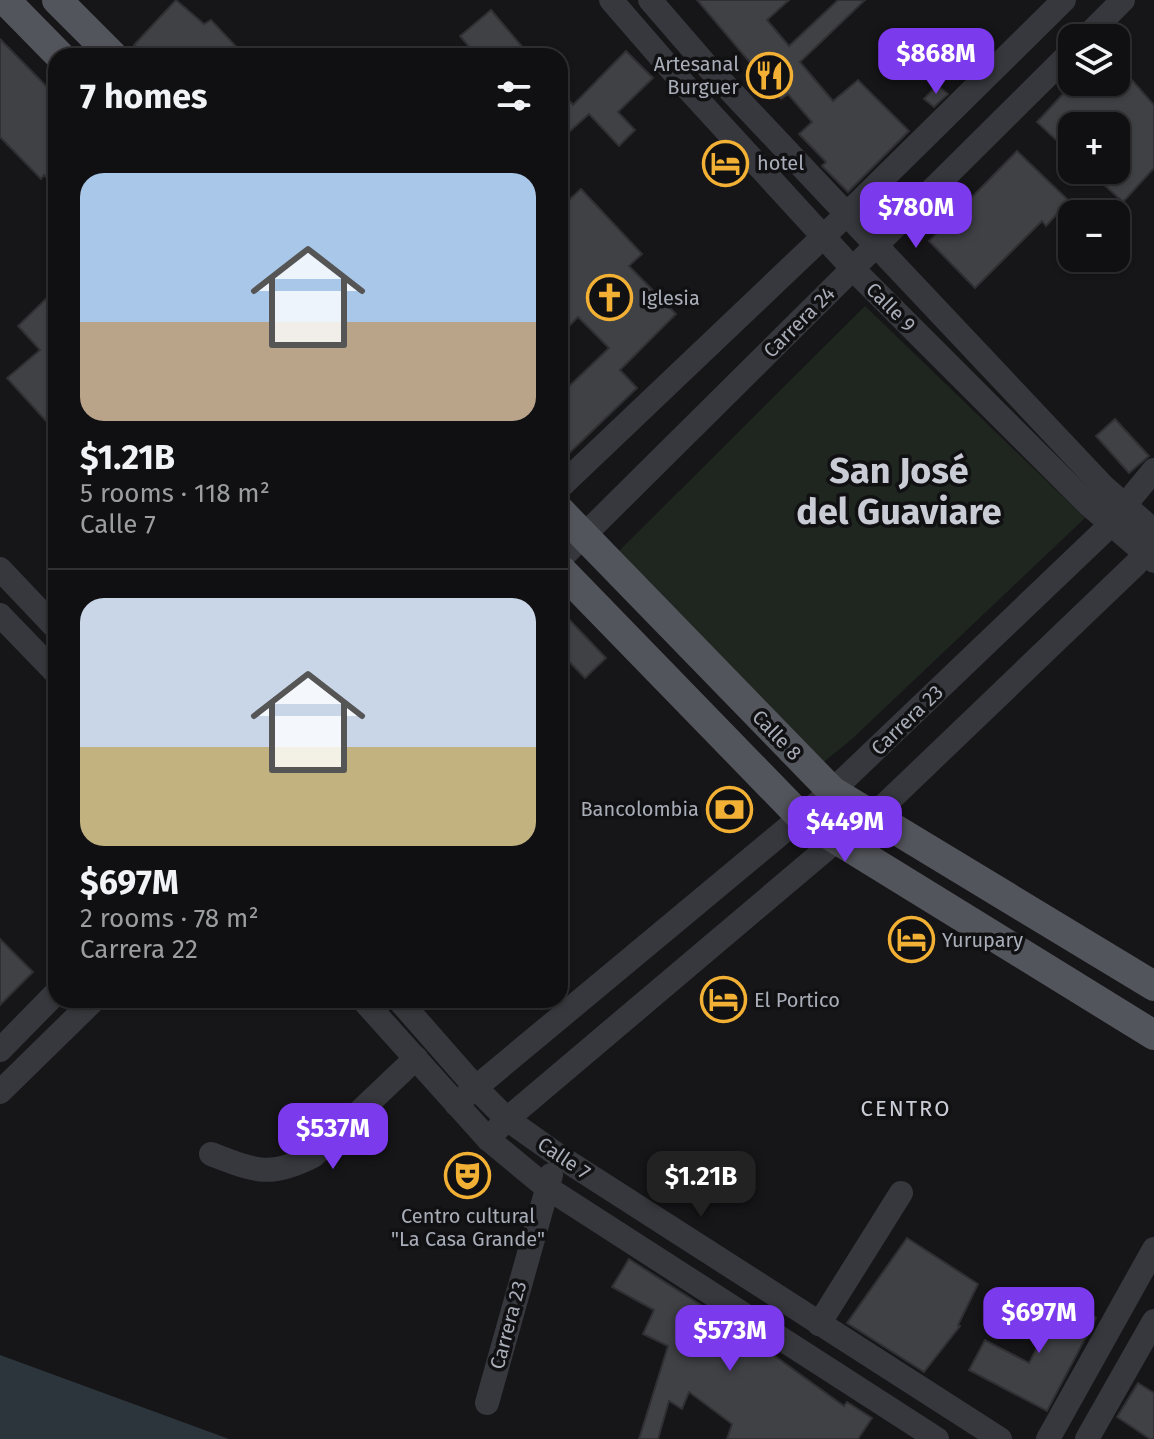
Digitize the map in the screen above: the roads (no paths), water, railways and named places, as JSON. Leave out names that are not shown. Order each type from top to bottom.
[{"type":"main road","points":[[5,0],[52,48]]},
{"type":"main road","points":[[57,0],[105,48]]},
{"type":"main road","name":"Calle 8","points":[[568,519],[832,791],[1154,986]]},
{"type":"main road","name":"Calle 8","points":[[568,577],[802,818],[1154,1035]]},
{"type":"street","name":"Calle 9","points":[[611,0],[853,269],[1117,516],[1154,531]]},
{"type":"street","name":"Calle 9","points":[[650,0],[708,67],[878,244],[1151,553]]},
{"type":"street","points":[[568,479],[847,214],[1064,0]]},
{"type":"street","points":[[1099,24],[1123,0]]},
{"type":"street","name":"Carrera 24","points":[[568,552],[1058,65]]},
{"type":"street","points":[[689,90],[708,67]]},
{"type":"street","name":"Carrera 23","points":[[456,1104],[832,791],[1117,516],[1154,470]]},
{"type":"street","points":[[488,1139],[507,1119],[838,839],[873,816],[1151,553]]},
{"type":"street","points":[[0,569],[48,620]]},
{"type":"street","points":[[0,615],[48,665]]},
{"type":"street","points":[[0,1050],[48,1001]]},
{"type":"street","points":[[0,1092],[86,1008]]},
{"type":"street","name":"Calle 7","points":[[370,1008],[488,1139],[546,1187],[937,1439]]},
{"type":"street","name":"Calle 7","points":[[406,1008],[507,1119],[559,1156],[1000,1439]]},
{"type":"street","points":[[211,1154],[257,1170],[284,1170],[297,1165],[313,1156],[416,1058]]},
{"type":"street","name":"Carrera 23","points":[[487,1403],[546,1187],[559,1156]]},
{"type":"street","points":[[819,1324],[901,1193]]},
{"type":"street","points":[[1048,1439],[1154,1249]]},
{"type":"street","points":[[1087,1439],[1154,1321]]},
{"type":"street","points":[[845,1379],[862,1352]]},
{"type":"place","name":"Artesanal Burguer","points":[[770,76]]},
{"type":"place","name":"hotel","points":[[726,163]]},
{"type":"place","name":"Iglesia","points":[[610,298]]},
{"type":"place","name":"Bancolombia","points":[[730,809]]},
{"type":"place","name":"Yurupary","points":[[911,940]]},
{"type":"place","name":"El Portico","points":[[723,1000]]},
{"type":"place","name":"Centro cultural \"La Casa Grande\"","points":[[468,1176]]},
{"type":"district","name":"San José del Guaviare","points":[[899,490]]},
{"type":"district","name":"CENTRO","points":[[906,1108]]}]
